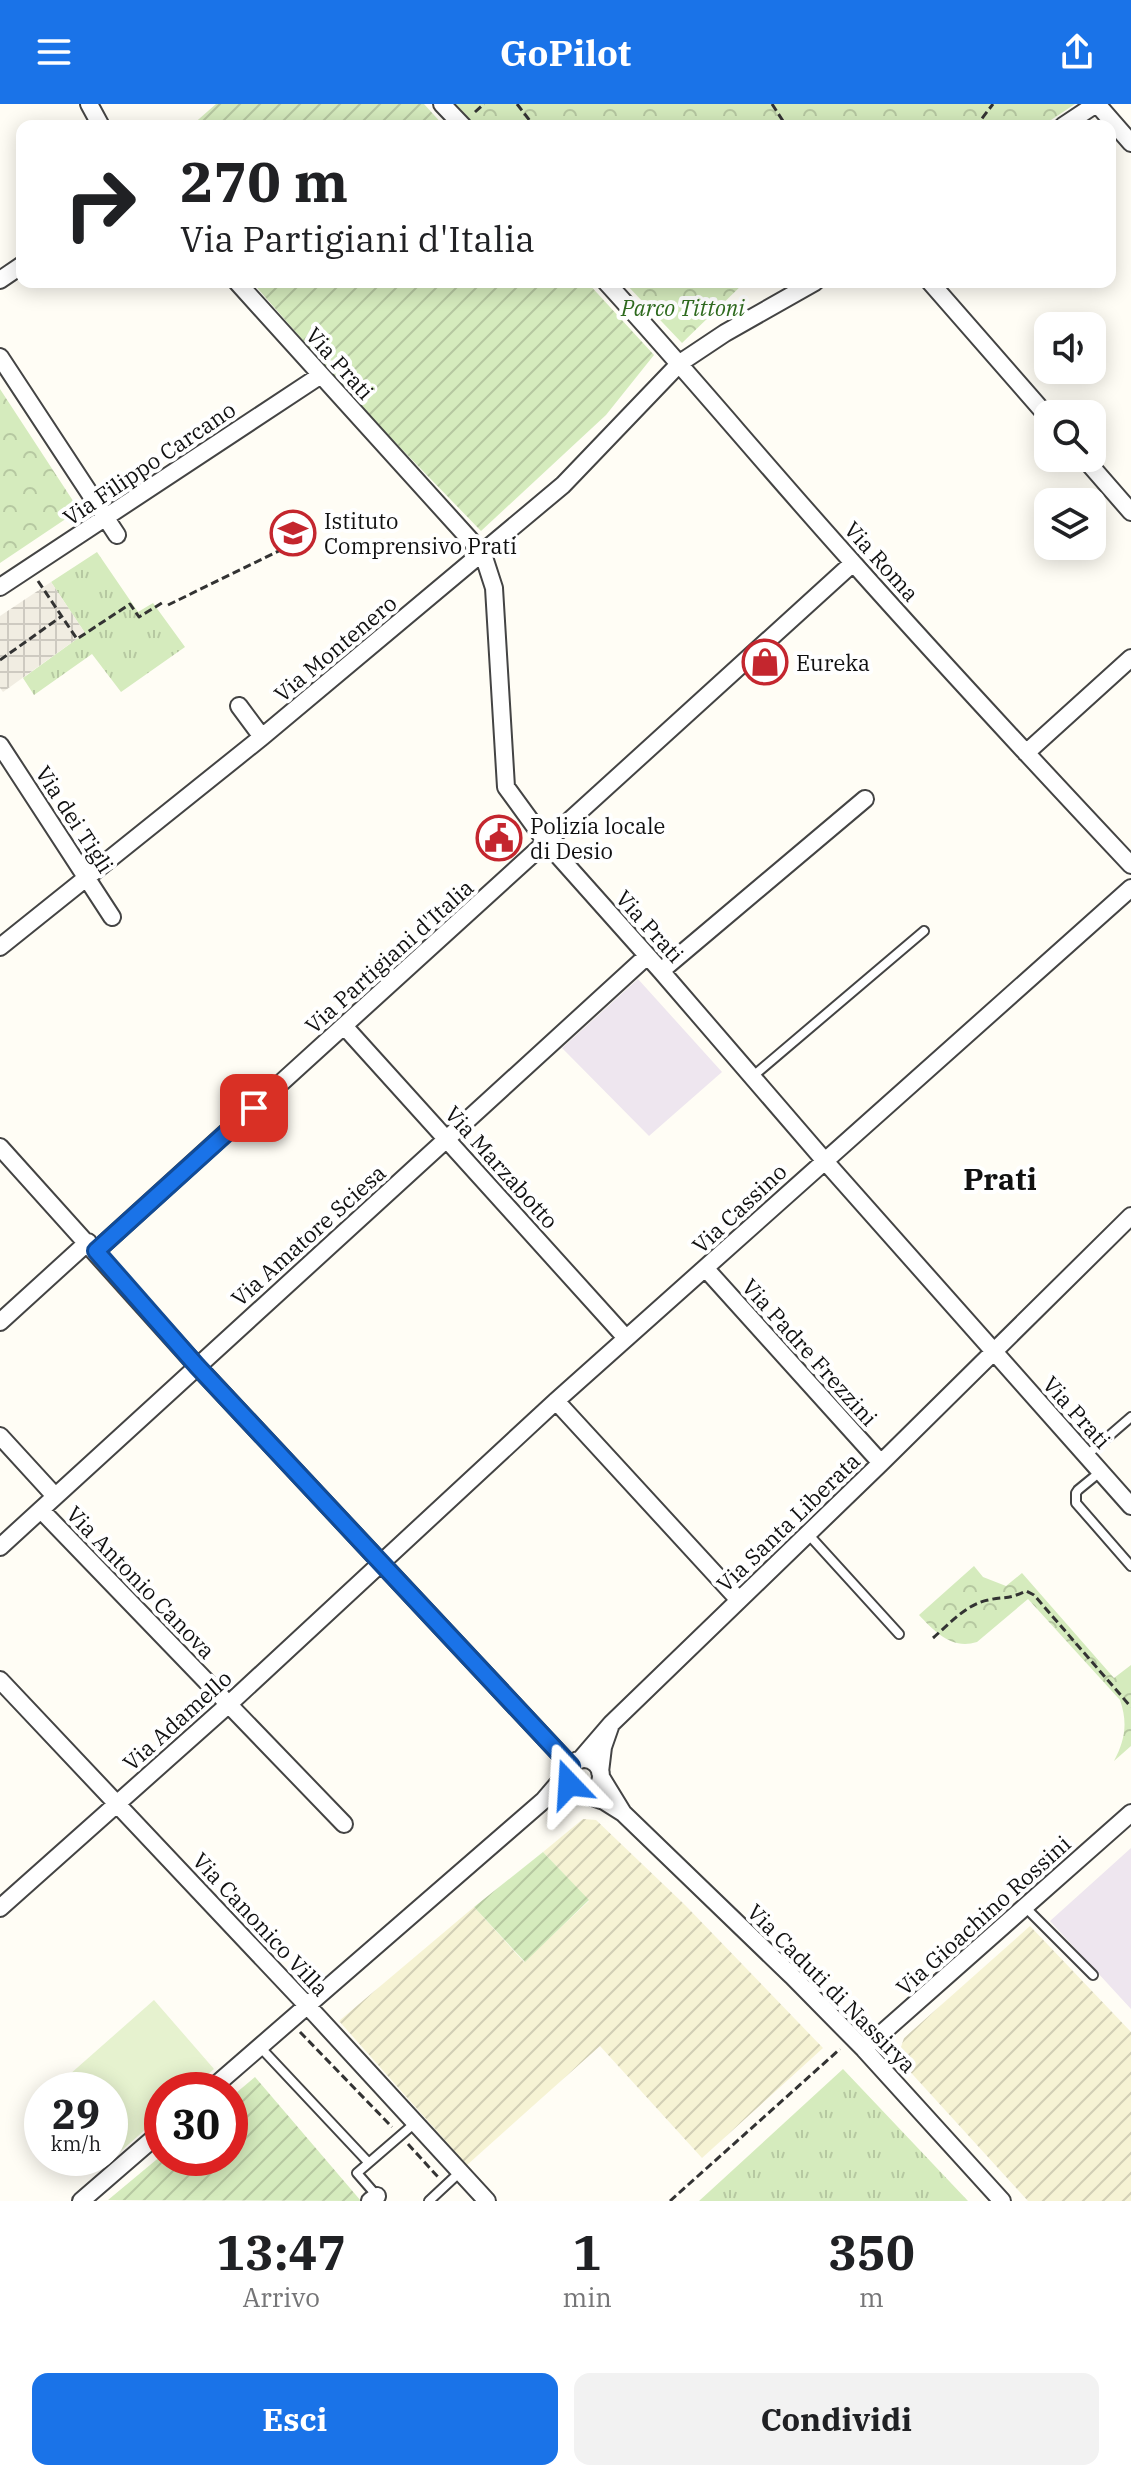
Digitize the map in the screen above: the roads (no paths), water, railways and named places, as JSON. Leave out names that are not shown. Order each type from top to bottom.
[{"type":"street","points":[[442,104],[457,120]]},
{"type":"street","points":[[1072,120],[1096,104],[1110,120]]},
{"type":"street","points":[[1116,126],[1131,143]]},
{"type":"street","name":"Via Prati","points":[[242,288],[483,554],[494,588],[506,787],[546,842],[1131,1506]]},
{"type":"street","name":"Via Roma","points":[[611,288],[853,563],[1131,865]]},
{"type":"street","name":"Via Montenero","points":[[0,947],[262,737],[483,554],[563,485],[680,363],[725,333],[804,288]]},
{"type":"street","points":[[935,288],[1034,401]]},
{"type":"street","points":[[0,357],[117,535]]},
{"type":"street","name":"Via Filippo Carcano","points":[[0,587],[321,375]]},
{"type":"street","points":[[1096,472],[1131,512]]},
{"type":"street","name":"Via Partigiani d'Italia","points":[[0,1322],[92,1247],[345,1027],[853,563]]},
{"type":"street","points":[[1026,753],[1131,658]]},
{"type":"street","points":[[239,706],[262,737]]},
{"type":"street","name":"Via dei Tigli","points":[[0,745],[112,917]]},
{"type":"street","points":[[661,971],[865,799]]},
{"type":"street","name":"Via Cassino","points":[[380,1563],[824,1160],[1131,888]]},
{"type":"street","name":"Via Amatore Sciesa","points":[[0,1547],[647,956]]},
{"type":"street","name":"Via Marzabotto","points":[[345,1027],[626,1338]]},
{"type":"street","points":[[0,1147],[197,1366],[573,1766]]},
{"type":"street","name":"Via Santa Liberata","points":[[231,2072],[544,1800],[611,1724],[1131,1216]]},
{"type":"street","name":"Via Padre Frezzini","points":[[706,1269],[881,1463]]},
{"type":"street","points":[[556,1401],[738,1599]]},
{"type":"street","points":[[0,1436],[55,1496]]},
{"type":"street","name":"Via Antonio Canova","points":[[41,1510],[344,1824]]},
{"type":"street","name":"Via Adamello","points":[[0,1908],[229,1704],[380,1563]]},
{"type":"street","name":"Via Canonico Villa","points":[[0,1680],[487,2201]]},
{"type":"street","points":[[580,1793],[592,1791],[600,1783],[603,1747],[611,1724]]},
{"type":"street","points":[[573,1766],[593,1762],[623,1813]]},
{"type":"street","points":[[573,1766],[569,1784],[580,1793],[604,1801],[623,1813]]},
{"type":"street","name":"Via Santa Liberata","points":[[544,1800],[580,1793]]},
{"type":"street","name":"Via Caduti di Nassirya","points":[[623,1813],[864,2049],[1002,2201]]},
{"type":"street","name":"Via Gioachino Rossini","points":[[864,2049],[1131,1813]]},
{"type":"street","points":[[81,2201],[144,2147]]},
{"type":"lane","points":[[751,1078],[924,931]]},
{"type":"lane","points":[[1086,1456],[1131,1417]]},
{"type":"lane","points":[[1100,1471],[1078,1490],[1076,1503],[1131,1566]]},
{"type":"lane","points":[[808,1534],[899,1634]]},
{"type":"lane","points":[[1024,1907],[1093,1975]]},
{"type":"lane","points":[[260,2047],[368,2162]]},
{"type":"lane","points":[[376,2199],[357,2173],[415,2123]]},
{"type":"lane","points":[[429,2201],[460,2172]]},
{"type":"place","name":"Istituto Comprensivo Prati","points":[[293,533]]},
{"type":"place","name":"Eureka","points":[[765,662]]},
{"type":"place","name":"Polizia locale di Desio","points":[[499,838]]},
{"type":"district","name":"Prati","points":[[1000,1178]]},
{"type":"park label","name":"Parco Tittoni","points":[[683,307]]}]
